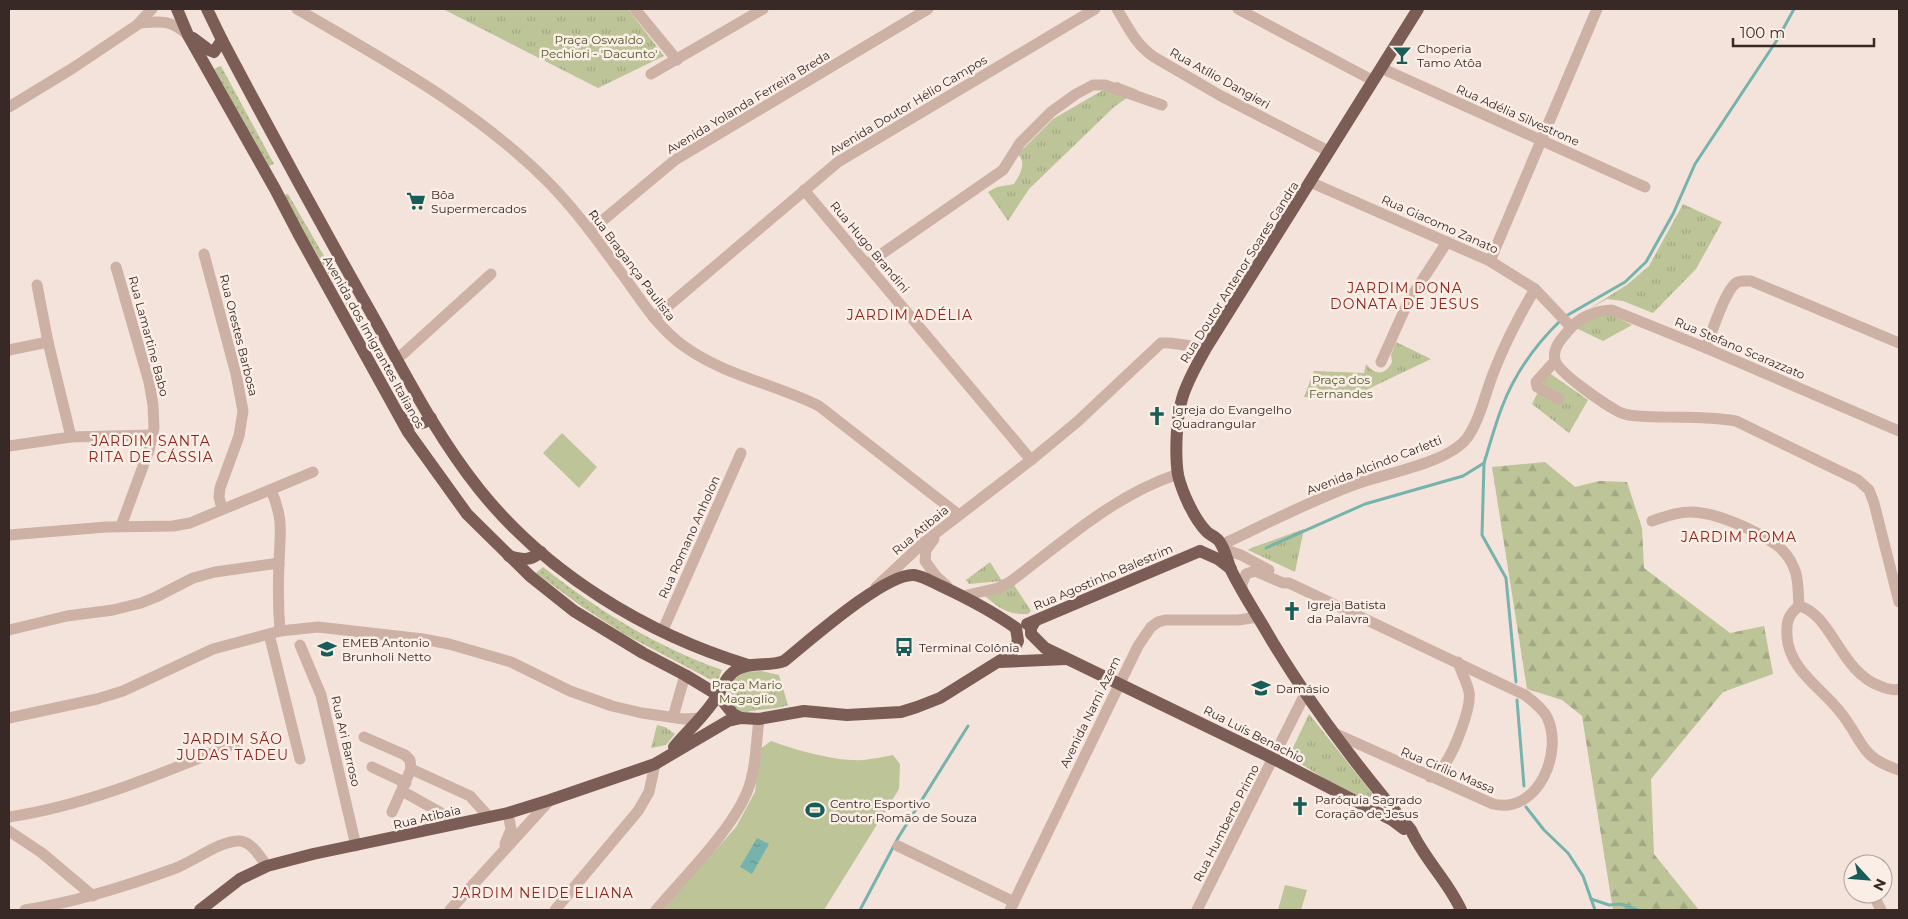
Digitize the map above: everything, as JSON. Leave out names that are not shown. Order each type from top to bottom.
[{"type":"main road","name":"Avenida dos Imigrantes Italianos","points":[[176,9],[188,35],[408,432],[467,514],[543,588],[574,611],[643,653],[685,674],[718,695],[735,719]]},
{"type":"main road","name":"Avenida dos Imigrantes Italianos","points":[[207,9],[297,180],[431,418],[480,490],[541,552],[599,596],[662,632],[716,655],[748,665]]},
{"type":"main road","name":"Rua Doutor Antenor Soares Gandra","points":[[1418,9],[1206,348],[1189,379],[1181,401],[1176,448],[1178,474],[1186,498],[1206,531],[1218,540],[1242,591],[1305,694],[1332,733],[1411,830],[1418,846],[1450,890],[1461,910]]},
{"type":"main road","points":[[188,35],[212,51],[216,50],[222,40]]},
{"type":"main road","points":[[275,189],[282,181],[297,180]]},
{"type":"main road","points":[[400,416],[420,425],[431,418]]},
{"type":"main road","points":[[1206,531],[1205,541],[1200,551],[1218,559],[1231,570]]},
{"type":"main road","name":"Rua Agostinho Balestrim","points":[[1016,628],[1200,551]]},
{"type":"main road","points":[[509,556],[526,560],[532,559],[541,552]]},
{"type":"main road","points":[[698,722],[759,719],[804,711],[847,715],[901,712],[918,708],[940,698],[1015,650],[1018,641],[1016,628],[959,594],[914,575],[900,578],[873,590]]},
{"type":"main road","name":"Rua Atibaia","points":[[660,760],[698,722],[731,674],[748,665],[776,664],[784,661],[873,590]]},
{"type":"main road","name":"Rua Luís Benachio","points":[[1035,621],[1031,628],[1031,634],[1044,648],[1119,682],[1274,759],[1400,825],[1418,846]]},
{"type":"main road","name":"Rua Luís Benachio","points":[[998,662],[1068,659]]},
{"type":"main road","name":"Rua Atibaia","points":[[200,910],[240,879],[267,866],[313,854],[508,813],[550,800],[660,760],[735,719]]},
{"type":"main road","points":[[1360,804],[1376,800],[1383,795]]},
{"type":"street","points":[[9,107],[73,68],[140,23],[152,9]]},
{"type":"street","name":"Rua Bragança Paulista","points":[[297,9],[431,88],[487,128],[550,185],[590,231],[654,318],[670,336],[705,360],[733,373],[806,399],[819,406],[959,515]]},
{"type":"street","points":[[634,9],[677,60]]},
{"type":"street","points":[[650,74],[763,9]]},
{"type":"street","name":"Avenida Yolanda Ferreira Breda","points":[[590,231],[675,160],[928,9]]},
{"type":"street","name":"Avenida Doutor Hélio Campos","points":[[654,318],[838,162],[1096,9]]},
{"type":"street","name":"Rua Atílio Dangieri","points":[[1117,9],[1143,50],[1221,96],[1328,151]]},
{"type":"street","points":[[1238,9],[1372,80]]},
{"type":"street","points":[[1490,261],[1598,9]]},
{"type":"street","points":[[140,23],[167,22],[180,28],[188,35]]},
{"type":"street","name":"Rua Adélia Silvestrone","points":[[1381,68],[1644,187]]},
{"type":"street","points":[[867,264],[1003,170],[1020,143],[1051,112],[1076,94],[1093,85],[1105,85],[1162,105]]},
{"type":"street","name":"Rua Giacomo Zanato","points":[[1310,182],[1490,261],[1535,289],[1569,324]]},
{"type":"street","name":"Rua Hugo Brandini","points":[[804,190],[1031,460]]},
{"type":"street","points":[[1381,362],[1408,302],[1447,242]]},
{"type":"street","name":"Rua Orestes Barbosa","points":[[204,254],[236,374],[243,411],[239,436],[220,488],[219,497],[222,509]]},
{"type":"street","name":"Rua Lamartine Babo","points":[[116,267],[149,382],[153,405],[153,434],[121,526]]},
{"type":"street","points":[[397,358],[491,274]]},
{"type":"street","points":[[1706,348],[1729,291],[1738,282],[1751,282],[1899,343]]},
{"type":"street","points":[[37,286],[48,342],[71,437]]},
{"type":"street","name":"Avenida Alcindo Carletti","points":[[1222,547],[1297,509],[1356,484],[1443,456],[1458,447],[1468,437],[1475,423],[1495,368],[1521,312],[1535,289]]},
{"type":"street","name":"Rua Stefano Scarazzato","points":[[1569,324],[1600,310],[1612,310],[1899,430]]},
{"type":"street","points":[[1569,324],[1555,350],[1555,361],[1561,370],[1576,384],[1620,412],[1636,416],[1716,418],[1736,421],[1858,480],[1869,490],[1874,504],[1899,602]]},
{"type":"street","points":[[9,350],[48,342]]},
{"type":"street","name":"Rua Atibaia","points":[[873,590],[923,543],[1077,422],[1161,343],[1170,342],[1206,348]]},
{"type":"street","points":[[1555,361],[1536,382],[1537,387],[1559,399]]},
{"type":"street","points":[[9,446],[71,437],[153,434]]},
{"type":"street","name":"Rua Romano Anholon","points":[[662,632],[740,453]]},
{"type":"street","points":[[9,535],[121,526],[173,526],[204,518],[313,472]]},
{"type":"street","points":[[939,532],[926,550],[925,561],[936,576],[959,594],[998,588],[1010,582],[1111,506],[1158,480],[1178,474]]},
{"type":"street","points":[[270,490],[277,505],[281,522],[275,632],[300,760]]},
{"type":"street","points":[[1652,521],[1675,514],[1691,512],[1712,515],[1776,545],[1787,555],[1796,570],[1799,606]]},
{"type":"street","points":[[1222,547],[1285,578],[1289,583]]},
{"type":"street","points":[[9,630],[67,616],[113,610],[141,603],[156,598],[193,578],[215,572],[279,563]]},
{"type":"street","points":[[1242,591],[1242,584],[1246,574],[1255,571],[1283,583],[1289,583]]},
{"type":"street","name":"Rua Cirílio Massa","points":[[1289,583],[1525,695],[1543,711],[1547,718],[1552,750],[1546,775],[1538,786],[1527,796],[1512,805],[1502,807],[1332,733]]},
{"type":"street","points":[[1799,606],[1808,608],[1816,614],[1846,658],[1869,683],[1896,691],[1899,690]]},
{"type":"street","points":[[1799,606],[1790,614],[1786,625],[1787,647],[1804,675],[1842,713],[1868,755],[1879,762],[1899,770]]},
{"type":"street","name":"Avenida Nami Azem","points":[[1012,906],[1119,682],[1146,633],[1158,622],[1166,620],[1238,620],[1258,617]]},
{"type":"street","points":[[9,718],[97,699],[123,691],[213,649],[275,632],[301,628],[335,628],[449,644],[517,665],[594,701],[642,713],[698,722]]},
{"type":"street","name":"Rua Ari Barroso","points":[[300,645],[321,695],[356,846]]},
{"type":"street","points":[[1430,777],[1443,766],[1451,755],[1462,727],[1468,704],[1469,692],[1458,662]]},
{"type":"street","points":[[673,717],[685,674]]},
{"type":"street","name":"Rua Humberto Primo","points":[[1197,910],[1305,694]]},
{"type":"street","points":[[642,713],[660,722],[698,722]]},
{"type":"street","points":[[656,910],[718,838],[740,806],[750,783],[759,719]]},
{"type":"street","points":[[364,737],[405,755],[410,760],[411,769],[392,812]]},
{"type":"street","points":[[9,818],[100,795],[239,742]]},
{"type":"street","points":[[555,910],[638,811],[649,792],[660,760]]},
{"type":"street","points":[[372,767],[460,824]]},
{"type":"street","points":[[411,769],[470,796],[488,816]]},
{"type":"street","points":[[450,910],[550,800]]},
{"type":"street","points":[[501,852],[511,829],[508,813]]},
{"type":"street","points":[[9,831],[42,853],[93,896]]},
{"type":"street","points":[[25,910],[93,896],[179,867],[235,841],[243,841],[248,844],[267,866]]},
{"type":"street","points":[[898,846],[1012,906]]},
{"type":"green space","name":"Praça Oswaldo Pechiori - 'Dacunto'","points":[[443,9],[628,9],[664,56],[598,88]]},
{"type":"green space","points":[[221,66],[274,164],[269,166],[214,69]]},
{"type":"green space","points":[[1117,82],[1138,90],[1114,107],[1029,189],[1008,221],[988,192],[997,187],[1014,184],[1022,165],[1018,154],[1053,119]]},
{"type":"green space","points":[[288,194],[415,416],[412,419],[283,195]]},
{"type":"green space","points":[[1683,204],[1722,222],[1696,269],[1653,313],[1623,301],[1607,299],[1589,309],[1628,284],[1649,266]]},
{"type":"green space","points":[[1610,314],[1632,325],[1603,341],[1576,328],[1583,321]]},
{"type":"green space","name":"Praça dos Fernandes","points":[[1396,342],[1431,359],[1345,400],[1304,397],[1314,371],[1364,373],[1366,364],[1376,372],[1383,372],[1392,362],[1391,355]]},
{"type":"green space","points":[[1548,372],[1588,400],[1569,433],[1532,404]]},
{"type":"green space","points":[[562,433],[597,467],[579,488],[543,453]]},
{"type":"green space","points":[[1545,462],[1575,487],[1599,481],[1627,482],[1642,528],[1644,568],[1730,633],[1764,626],[1773,674],[1723,692],[1651,779],[1654,854],[1699,910],[1613,910],[1582,716],[1562,700],[1527,689],[1492,467]]},
{"type":"green space","points":[[1304,529],[1295,572],[1248,550],[1251,548]]},
{"type":"green space","points":[[990,562],[1002,581],[969,584],[966,580]]},
{"type":"green space","points":[[543,567],[585,598],[628,626],[674,650],[722,670],[717,683],[624,634],[581,606],[536,573]]},
{"type":"green space","points":[[1014,585],[1031,611],[1028,614],[1008,611],[981,593]]},
{"type":"green space","name":"Praça Mario Magaglio","points":[[761,671],[779,675],[788,705],[739,714],[727,701],[728,684],[744,672]]},
{"type":"green space","points":[[1309,714],[1372,793],[1370,799],[1366,802],[1326,780],[1289,756]]},
{"type":"green space","points":[[657,725],[665,727],[675,734],[666,745],[651,748]]},
{"type":"green space","name":"Centro Esportivo Doutor Romão de Souza","points":[[771,741],[841,759],[863,760],[893,755],[900,764],[899,789],[824,910],[663,910],[736,827],[755,792],[760,749]]},
{"type":"green space","points":[[1285,885],[1307,890],[1301,910],[1278,910]]},
{"type":"water","points":[[757,838],[769,844],[752,874],[740,867]]},
{"type":"waterway","points":[[1566,316],[1625,282],[1646,262],[1673,214],[1695,164],[1777,40],[1794,9]]},
{"type":"waterway","points":[[1266,548],[1365,504],[1463,476],[1484,463],[1499,414],[1513,383],[1534,350],[1561,320]]},
{"type":"waterway","points":[[1484,463],[1482,535],[1506,578],[1516,682]]},
{"type":"waterway","points":[[1517,700],[1524,786]]},
{"type":"waterway","points":[[860,910],[898,838],[968,726]]},
{"type":"waterway","points":[[1526,807],[1544,830],[1568,853],[1583,876],[1595,910]]},
{"type":"waterway","points":[[1591,899],[1609,905],[1621,904],[1638,910]]},
{"type":"place","name":"Choperia Tamo Atôa","points":[[1402,55]]},
{"type":"place","name":"Bôa Supermercados","points":[[416,201]]},
{"type":"place","name":"Igreja do Evangelho Quadrangular","points":[[1157,416]]},
{"type":"place","name":"Igreja Batista da Palavra","points":[[1292,611]]},
{"type":"place","name":"Terminal Colônia","points":[[904,647]]},
{"type":"place","name":"EMEB Antonio Brunholi Netto","points":[[327,649]]},
{"type":"place","name":"Damásio","points":[[1261,688]]},
{"type":"place","name":"Paróquia Sagrado Coração de Jesus","points":[[1300,806]]},
{"type":"place","name":"Centro Esportivo Doutor Romão de Souza","points":[[815,810]]},
{"type":"district","name":"JARDIM DONA DONATA DE JESUS","points":[[1405,296]]},
{"type":"district","name":"JARDIM ADÉLIA","points":[[910,315]]},
{"type":"district","name":"JARDIM SANTA RITA DE CÁSSIA","points":[[151,450]]},
{"type":"district","name":"JARDIM ROMA","points":[[1739,537]]},
{"type":"district","name":"JARDIM SÃO JUDAS TADEU","points":[[233,748]]},
{"type":"district","name":"JARDIM NEIDE ELIANA","points":[[543,893]]}]
